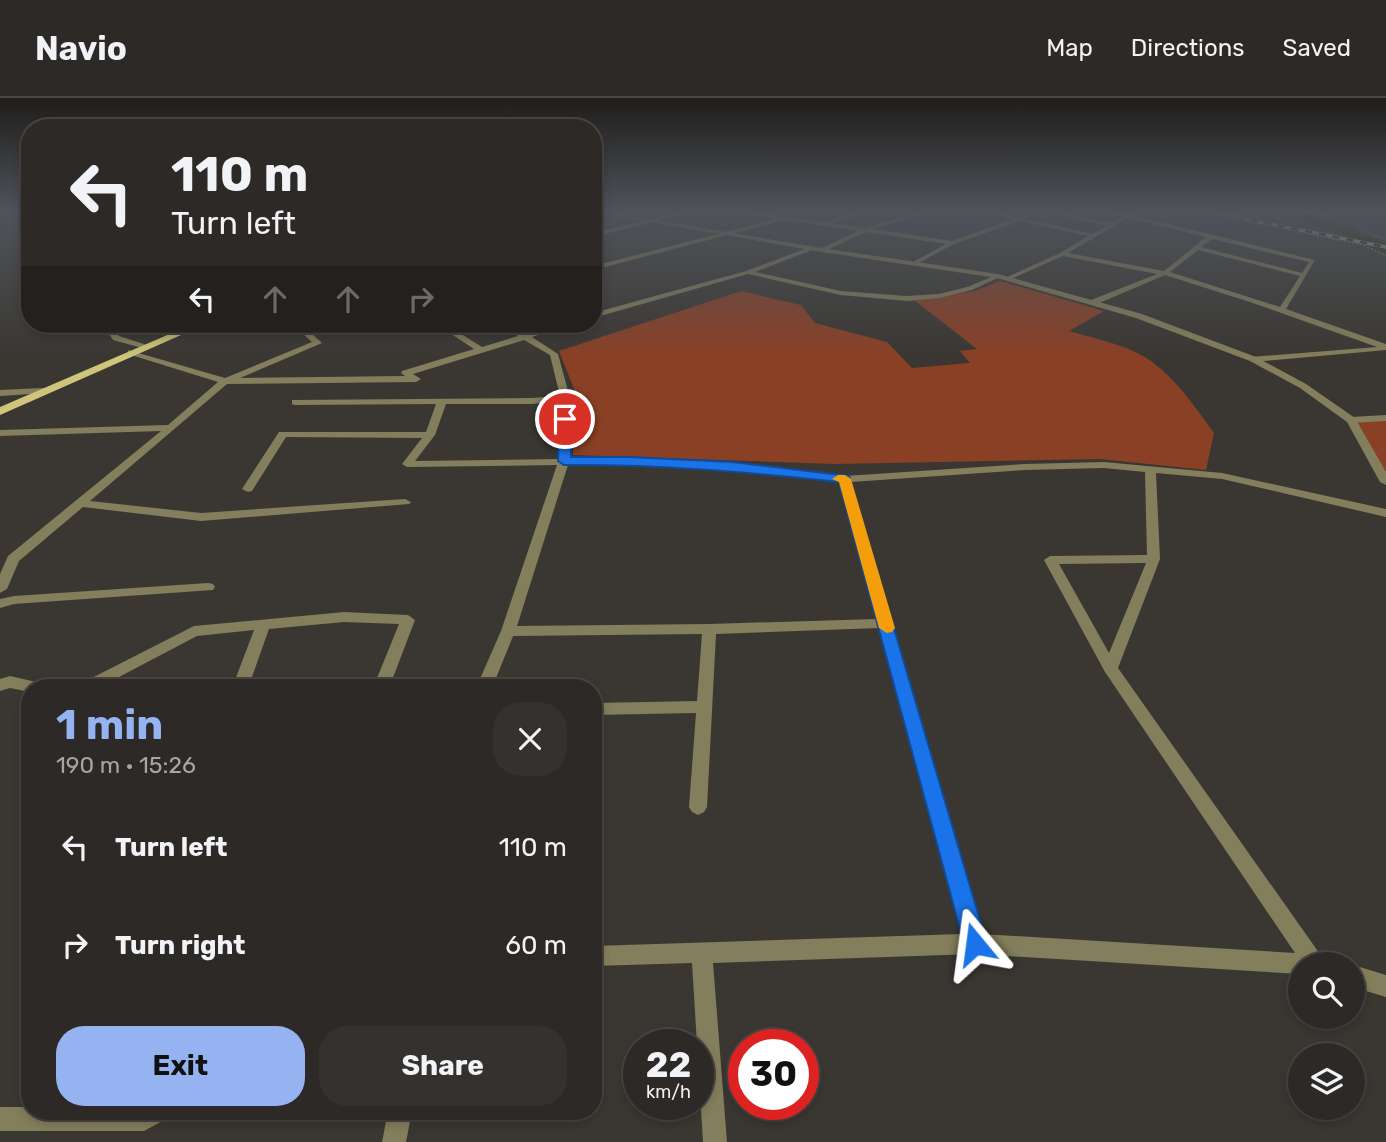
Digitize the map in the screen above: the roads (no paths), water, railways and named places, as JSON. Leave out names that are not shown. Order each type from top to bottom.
[{"type":"main road","points":[[0,411],[178,333]]},
{"type":"street","points":[[602,266],[620,261]]},
{"type":"street","points":[[602,313],[782,261]]},
{"type":"street","points":[[899,261],[999,275],[1094,302],[1253,359],[1303,387],[1351,419],[1386,482]]},
{"type":"street","points":[[915,263],[919,261]]},
{"type":"street","points":[[1009,278],[1047,261]]},
{"type":"street","points":[[1098,261],[1165,273],[1282,310],[1386,348]]},
{"type":"street","points":[[1094,302],[1165,273],[1180,261]]},
{"type":"street","points":[[1246,261],[1303,275]]},
{"type":"street","points":[[1282,310],[1312,261]]},
{"type":"street","points":[[748,272],[834,291],[883,298],[924,297],[965,291],[999,275]]},
{"type":"street","points":[[113,333],[116,338],[146,346]]},
{"type":"street","points":[[0,589],[13,559],[225,381],[318,343],[306,333]]},
{"type":"street","points":[[455,333],[481,349]]},
{"type":"street","points":[[488,679],[508,631],[564,461],[565,398],[554,354],[522,333]]},
{"type":"street","points":[[131,352],[225,381],[416,379],[405,373],[533,333]]},
{"type":"street","points":[[1253,359],[1386,348]]},
{"type":"street","points":[[0,393],[43,391]]},
{"type":"street","points":[[295,402],[532,401],[565,398]]},
{"type":"street","points":[[442,401],[430,435],[407,464],[629,461],[732,466],[845,479],[1025,467],[1104,465],[1222,476],[1386,513]]},
{"type":"street","points":[[1351,419],[1386,418]]},
{"type":"street","points":[[0,433],[172,428]]},
{"type":"street","points":[[248,489],[284,434],[430,435]]},
{"type":"street","points":[[1110,668],[1154,559],[1150,469]]},
{"type":"street","points":[[845,479],[975,944]]},
{"type":"street","points":[[80,503],[201,517],[405,502]]},
{"type":"street","points":[[1154,559],[1050,560],[1110,668],[1307,952]]},
{"type":"street","points":[[0,604],[13,600],[208,587]]},
{"type":"street","points":[[102,679],[194,631],[344,617],[408,620],[385,679]]},
{"type":"street","points":[[508,631],[709,629],[885,623]]},
{"type":"street","points":[[243,679],[263,625]]},
{"type":"street","points":[[698,807],[709,629]]},
{"type":"street","points":[[0,685],[10,682],[21,684]]},
{"type":"street","points":[[602,709],[704,707]]},
{"type":"street","points":[[602,956],[975,944],[1288,963]]},
{"type":"street","points":[[702,952],[715,1142]]},
{"type":"street","points":[[1365,980],[1386,986]]},
{"type":"street","points":[[0,1119],[21,1118]]},
{"type":"street","points":[[394,1142],[398,1120]]}]
